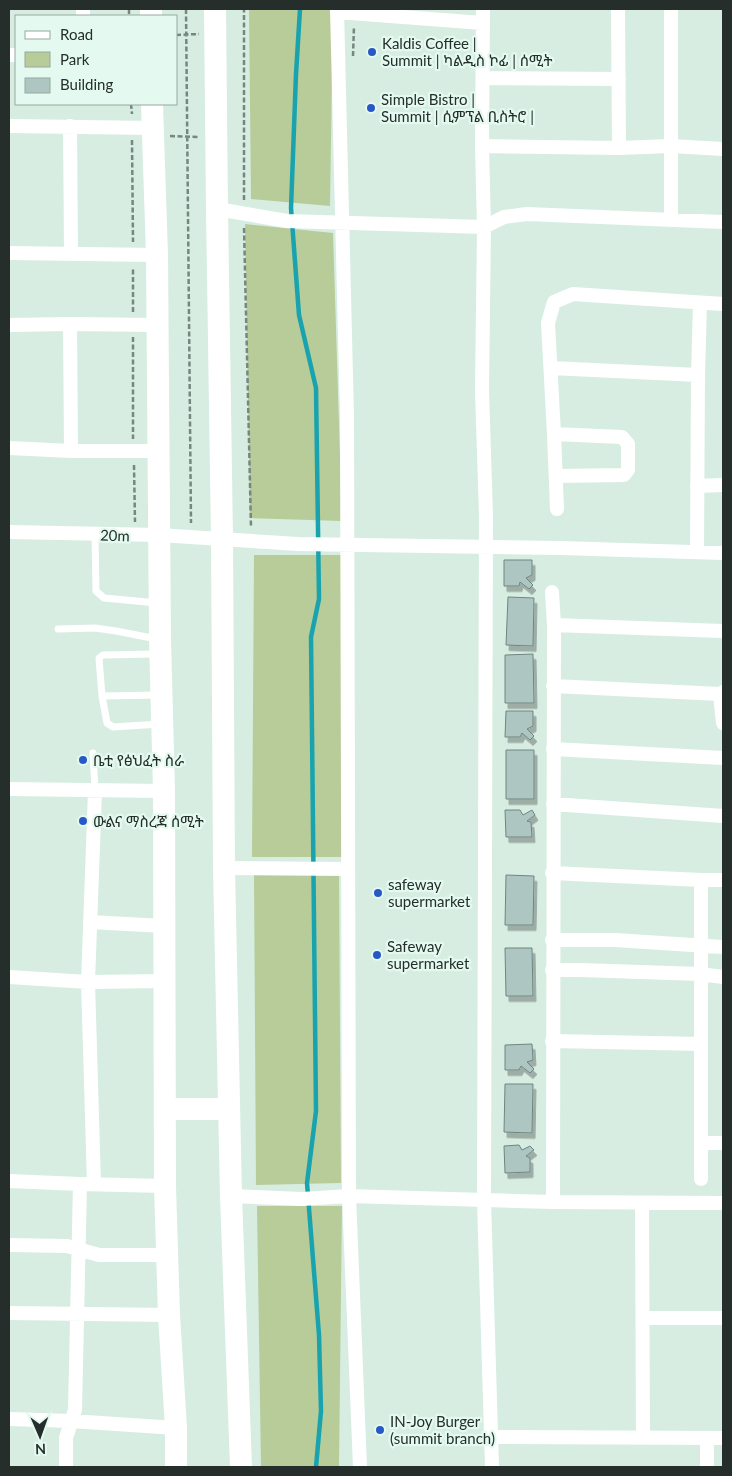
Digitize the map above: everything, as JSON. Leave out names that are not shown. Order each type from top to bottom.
[{"type":"main road","points":[[216,9],[224,868],[231,1196],[241,1467]]},
{"type":"main road","points":[[152,105],[157,255],[160,647],[164,790],[165,1186],[176,1428],[176,1467]]},
{"type":"main road","points":[[165,1109],[230,1109]]},
{"type":"street","points":[[483,9],[482,146],[484,227],[482,390],[486,516],[484,1201],[492,1467]]},
{"type":"street","points":[[618,9],[619,148]]},
{"type":"street","points":[[671,9],[671,219]]},
{"type":"street","points":[[360,1467],[349,1196],[347,417],[337,10],[483,23]]},
{"type":"street","points":[[483,78],[619,79]]},
{"type":"street","points":[[9,126],[70,126],[153,132]]},
{"type":"street","points":[[70,126],[71,254]]},
{"type":"street","points":[[482,146],[619,148],[670,146],[723,149]]},
{"type":"street","points":[[217,209],[287,221],[484,227],[504,217],[527,214],[723,222]]},
{"type":"street","points":[[9,253],[157,255]]},
{"type":"street","points":[[557,508],[548,323],[554,302],[574,294],[723,304]]},
{"type":"street","points":[[697,552],[700,303]]},
{"type":"street","points":[[70,324],[71,451]]},
{"type":"street","points":[[9,325],[157,325]]},
{"type":"street","points":[[551,368],[698,375]]},
{"type":"street","points":[[554,434],[622,437],[628,444],[628,470],[624,475],[556,476]]},
{"type":"street","points":[[9,448],[71,451],[158,451]]},
{"type":"street","points":[[697,486],[723,486]]},
{"type":"street","name":"20m","points":[[9,532],[159,535],[298,544],[723,553]]},
{"type":"street","points":[[552,592],[554,624],[552,873],[553,1202]]},
{"type":"street","points":[[554,624],[723,631]]},
{"type":"street","points":[[553,686],[721,693],[723,723]]},
{"type":"street","points":[[553,749],[723,758]]},
{"type":"street","points":[[9,789],[164,790]]},
{"type":"street","points":[[66,1467],[66,1438],[75,1410],[79,1249],[87,1184],[88,982],[95,791]]},
{"type":"street","points":[[553,804],[723,816]]},
{"type":"street","points":[[224,868],[348,869]]},
{"type":"street","points":[[552,873],[723,880]]},
{"type":"street","points":[[701,880],[701,1179]]},
{"type":"street","points":[[90,922],[164,926]]},
{"type":"street","points":[[552,940],[598,940],[723,947]]},
{"type":"street","points":[[552,970],[700,974],[723,977]]},
{"type":"street","points":[[9,977],[88,982],[164,981]]},
{"type":"street","points":[[552,1041],[701,1044]]},
{"type":"street","points":[[701,1143],[723,1143]]},
{"type":"street","points":[[9,1181],[165,1186]]},
{"type":"street","points":[[231,1196],[302,1199],[349,1196],[484,1201],[723,1203]]},
{"type":"street","points":[[642,1203],[643,1438]]},
{"type":"street","points":[[9,1245],[67,1246],[99,1255],[168,1255]]},
{"type":"street","points":[[9,1313],[170,1315]]},
{"type":"street","points":[[643,1318],[723,1318]]},
{"type":"street","points":[[9,1419],[176,1428]]},
{"type":"street","points":[[492,1437],[723,1438]]},
{"type":"street","points":[[707,1438],[708,1467]]},
{"type":"lane","points":[[95,534],[96,591],[104,598],[160,603]]},
{"type":"lane","points":[[58,629],[95,628],[116,631],[160,647]]},
{"type":"lane","points":[[160,647],[103,655],[99,658],[102,696],[107,723],[113,727],[162,724]]},
{"type":"lane","points":[[102,696],[161,694]]},
{"type":"lane","points":[[93,753],[95,791]]},
{"type":"path","points":[[186,9],[192,537]]},
{"type":"path","points":[[244,9],[244,214],[252,541]]},
{"type":"path","points":[[153,132],[216,137]]},
{"type":"green space","points":[[249,9],[333,9],[330,206],[251,199]]},
{"type":"green space","points":[[245,224],[333,233],[342,521],[250,518]]},
{"type":"green space","points":[[254,555],[343,555],[343,857],[252,857]]},
{"type":"green space","points":[[254,873],[339,874],[341,1183],[256,1185]]},
{"type":"green space","points":[[257,1206],[342,1206],[339,1467],[261,1467]]},
{"type":"building","points":[[504,560],[532,560],[532,575],[526,578],[533,585],[529,589],[520,582],[519,586],[504,586]]},
{"type":"building","points":[[508,597],[534,598],[533,646],[506,645]]},
{"type":"building","points":[[533,654],[534,703],[505,703],[505,655]]},
{"type":"building","points":[[506,711],[533,711],[533,726],[527,729],[534,736],[530,740],[522,733],[520,737],[505,737]]},
{"type":"building","points":[[506,750],[534,750],[534,799],[506,799]]},
{"type":"building","points":[[505,810],[520,810],[523,815],[532,810],[535,815],[527,821],[531,822],[532,837],[506,837]]},
{"type":"building","points":[[506,875],[534,876],[533,925],[505,925]]},
{"type":"building","points":[[505,948],[532,948],[533,996],[506,996]]},
{"type":"building","points":[[532,1044],[533,1060],[527,1062],[534,1069],[530,1073],[521,1066],[519,1070],[505,1070],[505,1045]]},
{"type":"building","points":[[505,1084],[533,1084],[532,1133],[504,1132]]},
{"type":"building","points":[[519,1145],[522,1150],[530,1146],[534,1150],[526,1156],[530,1158],[530,1172],[505,1173],[504,1146]]},
{"type":"waterway","points":[[300,9],[291,208],[299,315],[316,388],[319,599],[311,637],[316,1111],[307,1183],[319,1335],[321,1411],[316,1467]]},
{"type":"place","name":"Kaldis Coffee | Summit | ካልዲስ ኮፊ | ሰሚት","points":[[372,52]]},
{"type":"place","name":"Simple Bistro | Summit | ሲምፕል ቢስትሮ |","points":[[371,108]]},
{"type":"place","name":"ቤቲ የፅህፈት ስራ","points":[[83,760]]},
{"type":"place","name":"ውልና ማስረጃ ሰሚት","points":[[83,821]]},
{"type":"place","name":"safeway supermarket","points":[[378,893]]},
{"type":"place","name":"Safeway supermarket","points":[[377,955]]},
{"type":"place","name":"IN-Joy Burger (summit branch)","points":[[380,1430]]}]
